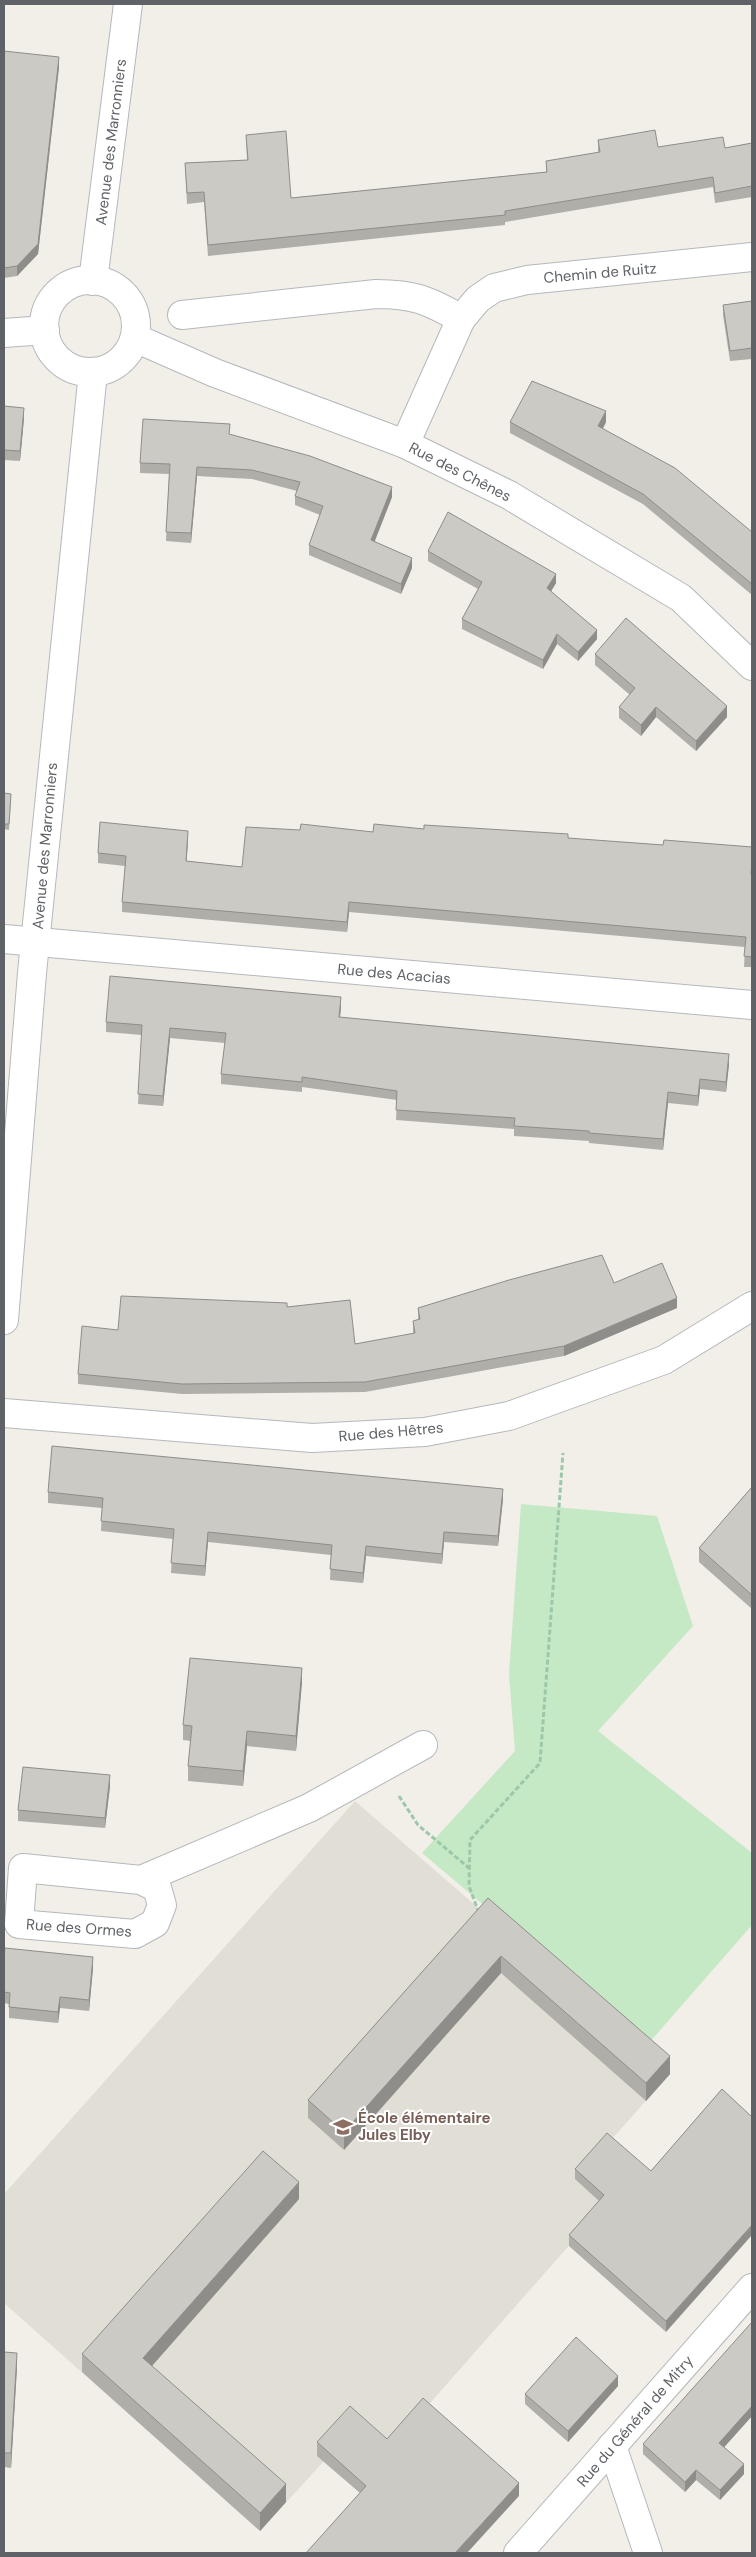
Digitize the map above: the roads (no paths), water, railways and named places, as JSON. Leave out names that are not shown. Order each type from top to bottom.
[{"type":"street","name":"Avenue des Marronniers","points":[[93,280],[128,4]]},
{"type":"street","name":"Chemin de Ruitz","points":[[405,444],[461,319],[478,300],[494,288],[527,280],[752,257]]},
{"type":"street","points":[[93,280],[116,287],[126,297],[134,309],[136,324],[134,338],[129,351],[107,369],[92,372],[77,370],[62,362],[52,351],[45,330],[49,305],[58,292],[72,284],[93,280]]},
{"type":"street","points":[[182,314],[376,294],[404,294],[428,300],[461,319]]},
{"type":"street","points":[[4,333],[45,330]]},
{"type":"street","name":"Rue des Chênes","points":[[134,338],[215,373],[405,444],[509,495],[682,598],[752,666]]},
{"type":"street","name":"Avenue des Marronniers","points":[[4,1320],[36,942],[92,372]]},
{"type":"street","name":"Rue des Acacias","points":[[4,939],[752,1005]]},
{"type":"street","name":"Rue des Hêtres","points":[[4,1413],[312,1438],[425,1432],[509,1416],[664,1360],[752,1306]]},
{"type":"street","points":[[141,1880],[309,1808],[423,1745]]},
{"type":"street","name":"Rue des Ormes","points":[[23,1868],[141,1880],[157,1888],[162,1905],[155,1923],[135,1934],[19,1924],[12,1890],[23,1868]]},
{"type":"street","name":"Rue du Général de Mitry","points":[[518,2553],[752,2288]]},
{"type":"street","points":[[612,2446],[648,2553]]},
{"type":"place","name":"École élémentaire Jules Elby","points":[[343,2127]]}]
